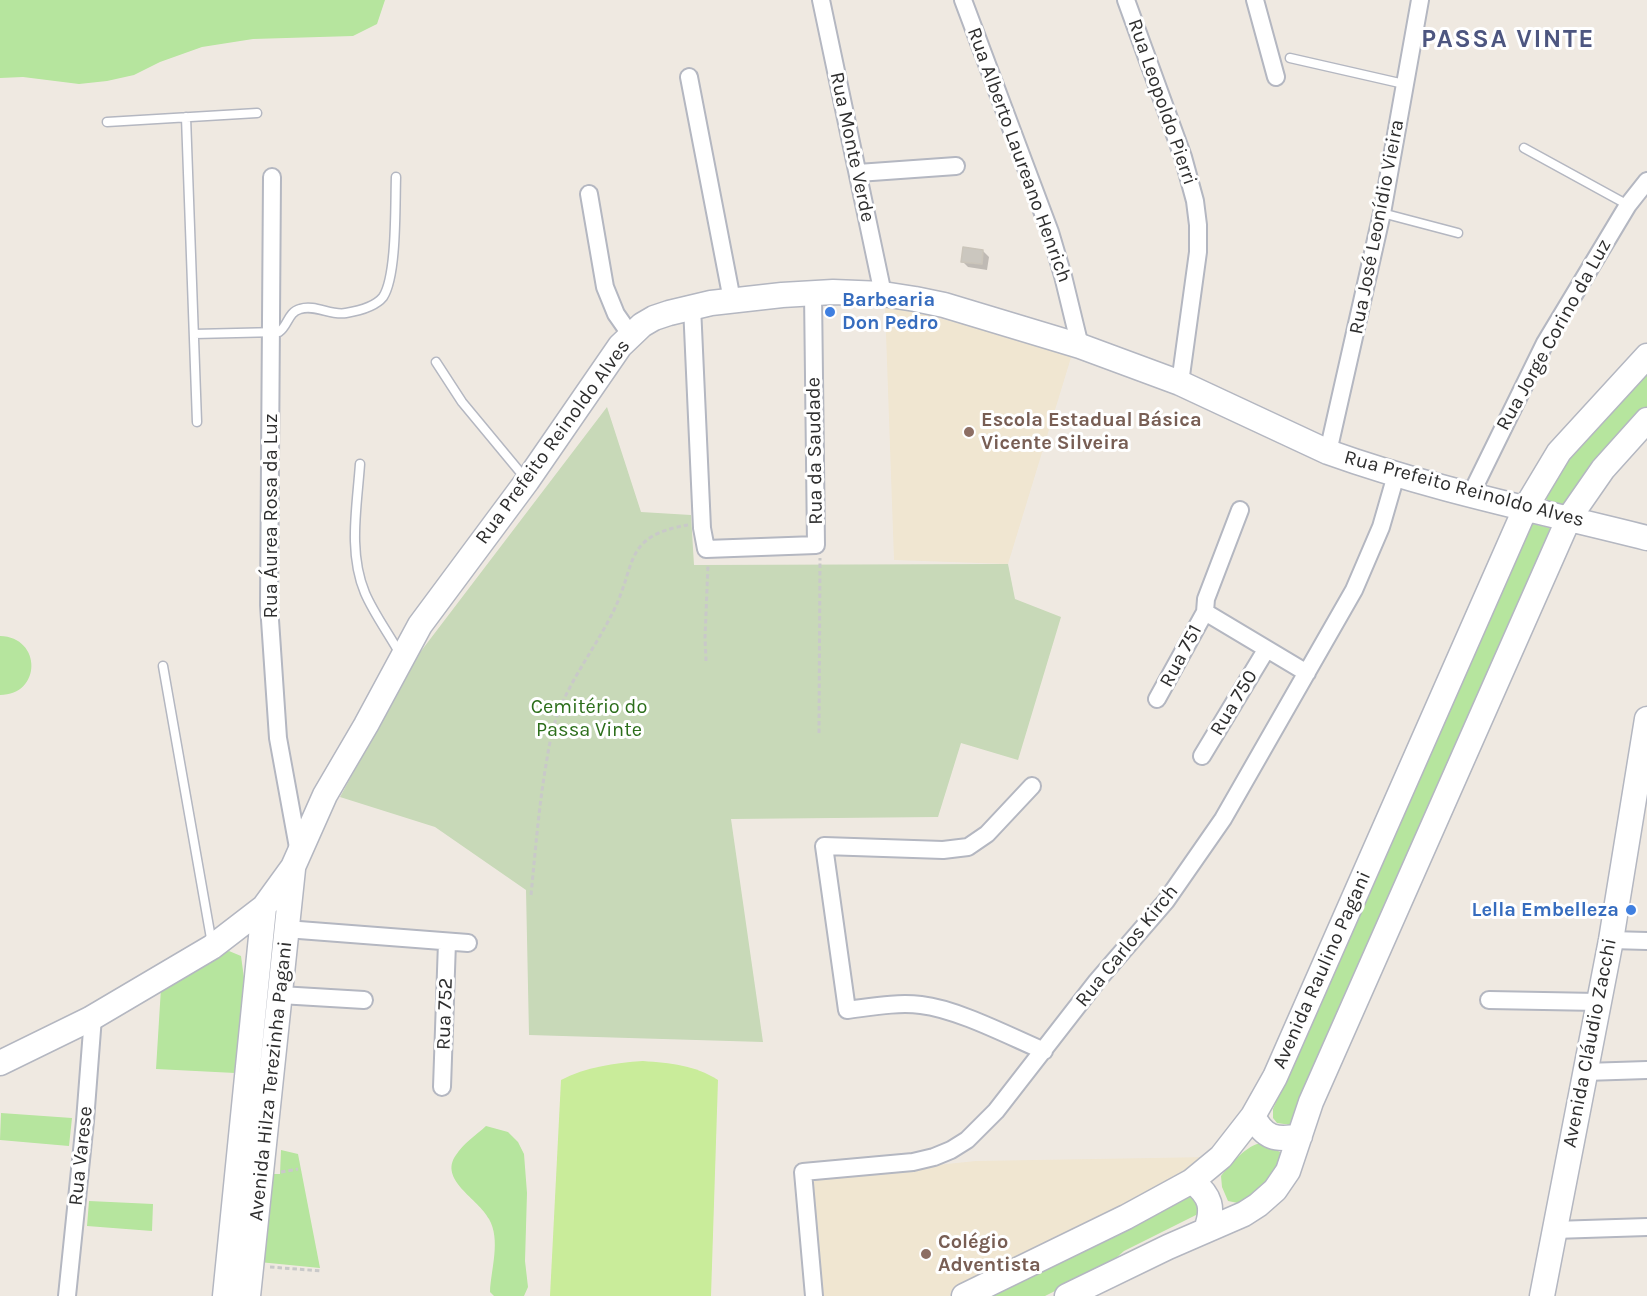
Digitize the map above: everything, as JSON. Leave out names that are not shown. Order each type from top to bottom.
[{"type":"main road","name":"Rua Prefeito Reinoldo Alves","points":[[264,907],[296,860],[325,795],[420,626],[527,481],[605,365],[630,334],[642,325],[654,318],[692,306],[813,292],[883,294],[944,305],[1080,346],[1180,383],[1328,452],[1396,475],[1647,538]]},
{"type":"main road","name":"Avenida Raulino Pagani","points":[[964,1296],[1126,1217],[1192,1181],[1221,1157],[1252,1116],[1275,1077],[1526,507],[1559,452],[1647,356]]},
{"type":"main road","points":[[1067,1296],[1244,1214],[1275,1190],[1288,1171],[1311,1102],[1569,518],[1603,469],[1647,420]]},
{"type":"main road","name":"Avenida Cláudio Zacchi","points":[[1542,1296],[1598,1002],[1640,806],[1647,719]]},
{"type":"main road","name":"Avenida Hilza Terezinha Pagani","points":[[248,1296],[296,860]]},
{"type":"main road","name":"Avenida Hilza Terezinha Pagani","points":[[225,1296],[264,907]]},
{"type":"main road","points":[[0,1063],[93,1017],[212,947],[264,907],[286,937]]},
{"type":"main road","points":[[1252,1116],[1259,1128],[1271,1136],[1284,1139],[1300,1136]]},
{"type":"main road","points":[[1192,1181],[1203,1190],[1210,1202],[1211,1217],[1206,1230]]},
{"type":"street","name":"Rua Monte Verde","points":[[821,0],[883,294]]},
{"type":"street","name":"Rua Alberto Laureano Henrich","points":[[963,0],[1050,232],[1080,346]]},
{"type":"street","name":"Rua Leopoldo Pierri","points":[[1126,0],[1183,157],[1195,201],[1198,252],[1180,383]]},
{"type":"street","points":[[1255,0],[1276,77]]},
{"type":"street","name":"Rua José Leonídio Vieira","points":[[1328,452],[1382,213],[1420,0]]},
{"type":"street","points":[[689,77],[732,300]]},
{"type":"street","points":[[858,173],[956,166]]},
{"type":"street","name":"Rua Áurea Rosa da Luz","points":[[272,177],[269,605],[278,738],[296,860]]},
{"type":"street","name":"Rua Jorge Corino da Luz","points":[[1471,494],[1545,343],[1628,205],[1647,182]]},
{"type":"street","points":[[589,194],[605,288],[616,314],[630,334]]},
{"type":"street","name":"Rua da Saudade","points":[[706,549],[816,545],[813,292]]},
{"type":"street","points":[[692,306],[702,528],[706,549]]},
{"type":"street","name":"Rua Carlos Kirch","points":[[814,1296],[802,1172],[913,1162],[951,1150],[967,1140],[991,1117],[1097,981],[1166,901],[1223,819],[1354,590],[1381,527],[1396,475]]},
{"type":"street","name":"Rua 751","points":[[1157,699],[1205,612],[1206,599],[1240,510]]},
{"type":"street","points":[[1205,612],[1307,673]]},
{"type":"street","name":"Rua 750","points":[[1202,756],[1266,650]]},
{"type":"street","points":[[1032,786],[987,834],[968,847],[943,850],[824,846],[847,1010],[892,1005],[924,1005],[967,1019],[1044,1051]]},
{"type":"street","points":[[286,937],[468,943]]},
{"type":"street","points":[[1611,940],[1647,941]]},
{"type":"street","name":"Rua 752","points":[[442,1087],[447,942]]},
{"type":"street","points":[[280,995],[364,1000]]},
{"type":"street","points":[[1489,1000],[1598,1002]]},
{"type":"street","name":"Rua Varese","points":[[67,1296],[86,1121],[93,1017]]},
{"type":"street","points":[[1585,1072],[1647,1070]]},
{"type":"street","points":[[1554,1230],[1647,1227]]},
{"type":"lane","points":[[1290,57],[1404,84]]},
{"type":"lane","points":[[107,122],[256,113]]},
{"type":"lane","points":[[186,117],[197,422]]},
{"type":"lane","points":[[1524,148],[1628,205]]},
{"type":"lane","points":[[194,334],[272,333],[283,329],[291,314],[298,309],[307,308],[342,314],[366,309],[382,298],[392,278],[396,177]]},
{"type":"lane","points":[[1382,213],[1458,233]]},
{"type":"lane","points":[[436,362],[462,402],[527,481]]},
{"type":"lane","points":[[360,464],[355,536],[356,564],[366,594],[402,657]]},
{"type":"lane","points":[[164,666],[212,947]]},
{"type":"path","points":[[531,895],[538,819],[550,741],[561,706],[615,609],[638,548],[654,535],[672,528],[689,525],[702,528]]},
{"type":"path","points":[[816,545],[821,562],[819,733]]},
{"type":"path","points":[[706,549],[709,570],[706,661]]},
{"type":"path","points":[[251,1265],[322,1271]]},
{"type":"shaded area","name":"Escola Estadual Básica Vicente Silveira","points":[[885,305],[1073,351],[1008,564],[894,560]]},
{"type":"shaded area","name":"Colégio Adventista","points":[[1211,1157],[1123,1211],[949,1296],[821,1296],[810,1178],[976,1161]]},
{"type":"green space","points":[[0,0],[385,0],[377,24],[353,36],[253,39],[202,47],[160,62],[134,75],[79,84],[23,77],[0,78]]},
{"type":"green space","points":[[1647,366],[1647,407],[1608,450],[1566,503],[1556,505],[1549,502],[1546,499],[1544,484]]},
{"type":"green space","name":"Cemitério do Passa Vinte","points":[[607,407],[641,512],[691,515],[694,565],[1008,564],[1015,599],[1061,617],[1018,760],[961,743],[938,817],[731,819],[763,1042],[529,1035],[526,890],[435,827],[340,797],[415,659]]},
{"type":"green space","points":[[1529,523],[1550,528],[1547,536],[1310,1081],[1297,1121],[1291,1125],[1277,1123],[1273,1118],[1273,1109]]},
{"type":"green space","points":[[0,636],[14,639],[24,646],[30,655],[32,666],[30,677],[24,686],[14,693],[0,695]]},
{"type":"green space","points":[[229,951],[241,956],[244,978],[235,1073],[156,1069],[161,988],[215,956]]},
{"type":"green space","points":[[643,1061],[691,1068],[718,1080],[711,1296],[550,1296],[561,1080],[600,1066]]},
{"type":"green space","points":[[1,1113],[72,1118],[69,1146],[0,1140]]},
{"type":"green space","points":[[486,1126],[508,1132],[518,1142],[524,1154],[527,1193],[525,1261],[528,1287],[524,1296],[494,1296],[490,1292],[495,1245],[493,1227],[484,1212],[462,1189],[452,1173],[452,1164],[456,1155]]},
{"type":"green space","points":[[1262,1143],[1282,1153],[1280,1167],[1249,1201],[1238,1203],[1228,1201],[1222,1187],[1221,1176],[1245,1151]]},
{"type":"green space","points":[[281,1150],[298,1154],[320,1268],[259,1262],[267,1174],[280,1174]]},
{"type":"green space","points":[[1193,1193],[1200,1213],[1124,1251],[1109,1264],[1045,1296],[979,1296]]},
{"type":"green space","points":[[89,1201],[153,1204],[152,1231],[87,1226]]},
{"type":"building","points":[[963,247],[983,250],[982,264],[961,262]]},
{"type":"place","name":"Barbearia Don Pedro","points":[[830,312]]},
{"type":"place","name":"Escola Estadual Básica Vicente Silveira","points":[[969,432]]},
{"type":"place","name":"Lella Embelleza","points":[[1631,910]]},
{"type":"place","name":"Colégio Adventista","points":[[926,1254]]},
{"type":"district","name":"PASSA VINTE","points":[[1508,40]]}]
